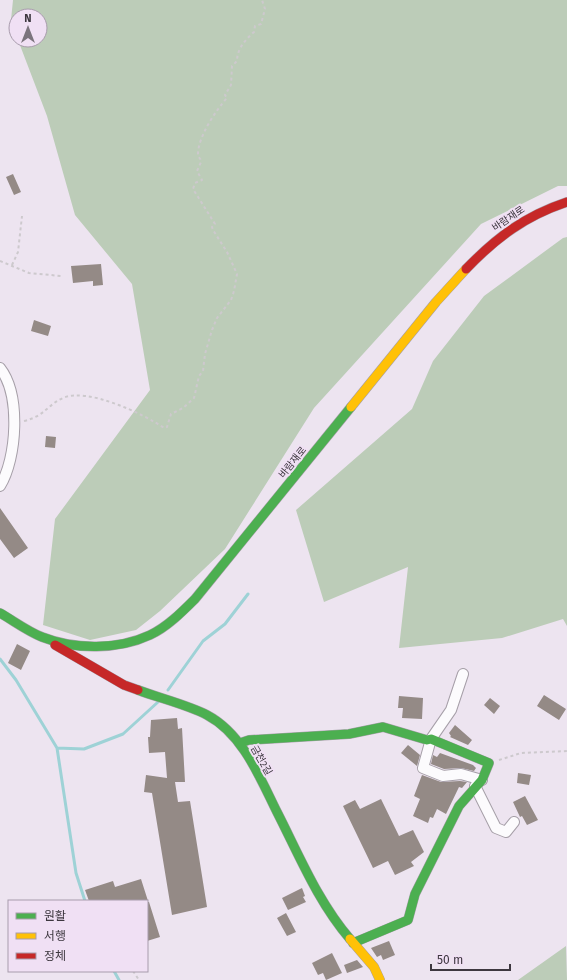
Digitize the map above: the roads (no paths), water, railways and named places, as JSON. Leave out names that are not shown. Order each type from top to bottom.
[{"type":"street","name":"바람재로","points":[[0,613],[43,638],[82,646],[105,646],[150,635],[181,613],[195,599],[436,302],[473,260],[499,236],[527,217],[567,202]]},
{"type":"street","points":[[0,368],[9,383],[15,422],[10,465],[0,486]]},
{"type":"street","name":"금천2길","points":[[43,638],[124,685],[207,715],[227,730],[240,743],[251,760],[334,920],[374,967],[380,980]]},
{"type":"street","points":[[463,674],[451,710],[431,739],[423,768],[443,776],[461,774],[478,783],[496,828],[506,832],[514,822]]},
{"type":"street","points":[[240,743],[249,740],[349,734],[383,726],[426,740],[431,739],[489,763],[478,783],[459,806],[414,894],[408,920],[352,943]]},
{"type":"waterway","points":[[168,690],[203,641],[225,624],[248,594]]},
{"type":"waterway","points":[[0,659],[16,680],[57,748],[76,873],[85,900]]},
{"type":"waterway","points":[[57,748],[84,749],[123,734],[158,702]]},
{"type":"waterway","points":[[115,972],[119,980]]}]
